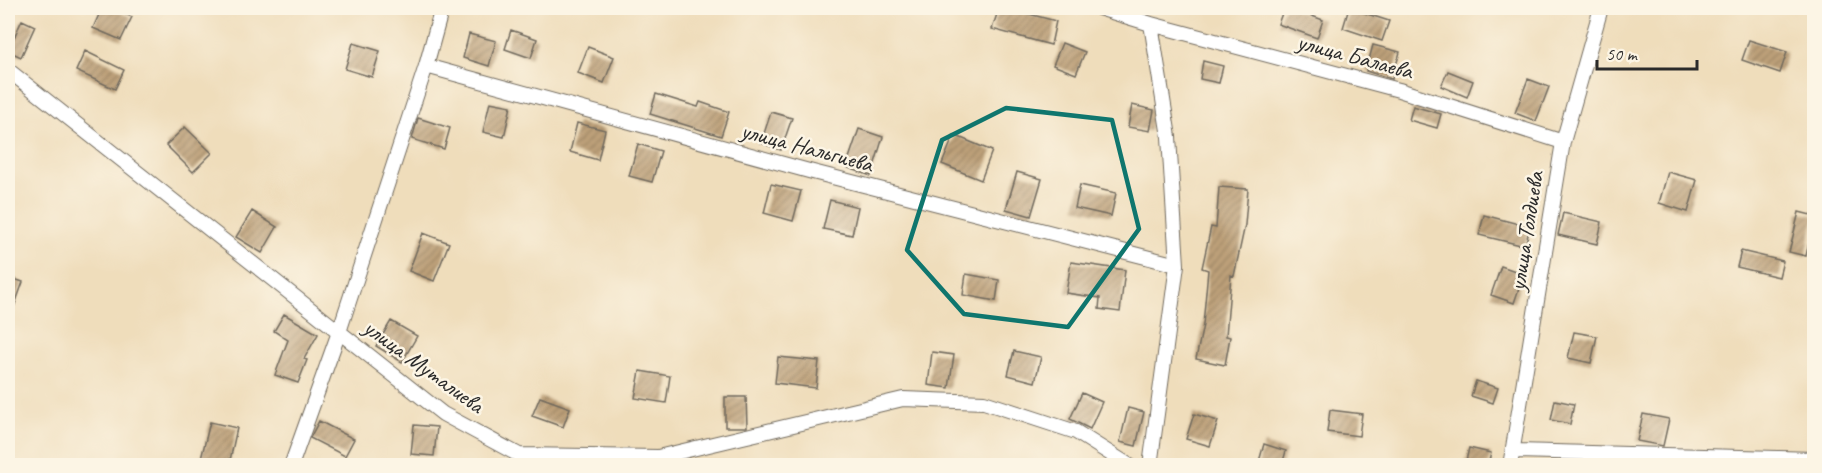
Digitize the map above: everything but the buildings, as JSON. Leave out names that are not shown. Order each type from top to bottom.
[{"type":"street","points":[[291,465],[339,332],[426,66],[442,8]]},
{"type":"street","name":"улица Балаева","points":[[1100,8],[1151,24],[1400,90],[1563,142]]},
{"type":"street","name":"улица Толдиева","points":[[1510,465],[1563,142],[1601,8]]},
{"type":"street","points":[[1150,465],[1177,265],[1169,138],[1151,24]]},
{"type":"street","name":"улица Нальгиева","points":[[426,66],[809,171],[1177,265]]},
{"type":"street","name":"улица Муталиева","points":[[8,70],[443,414],[519,455],[658,457],[903,399],[984,402],[1076,432],[1130,465]]},
{"type":"street","points":[[1514,451],[1815,459]]},
{"type":"highlighted area","points":[[1006,108],[1112,120],[1139,229],[1068,327],[964,314],[907,250],[942,140]]}]
